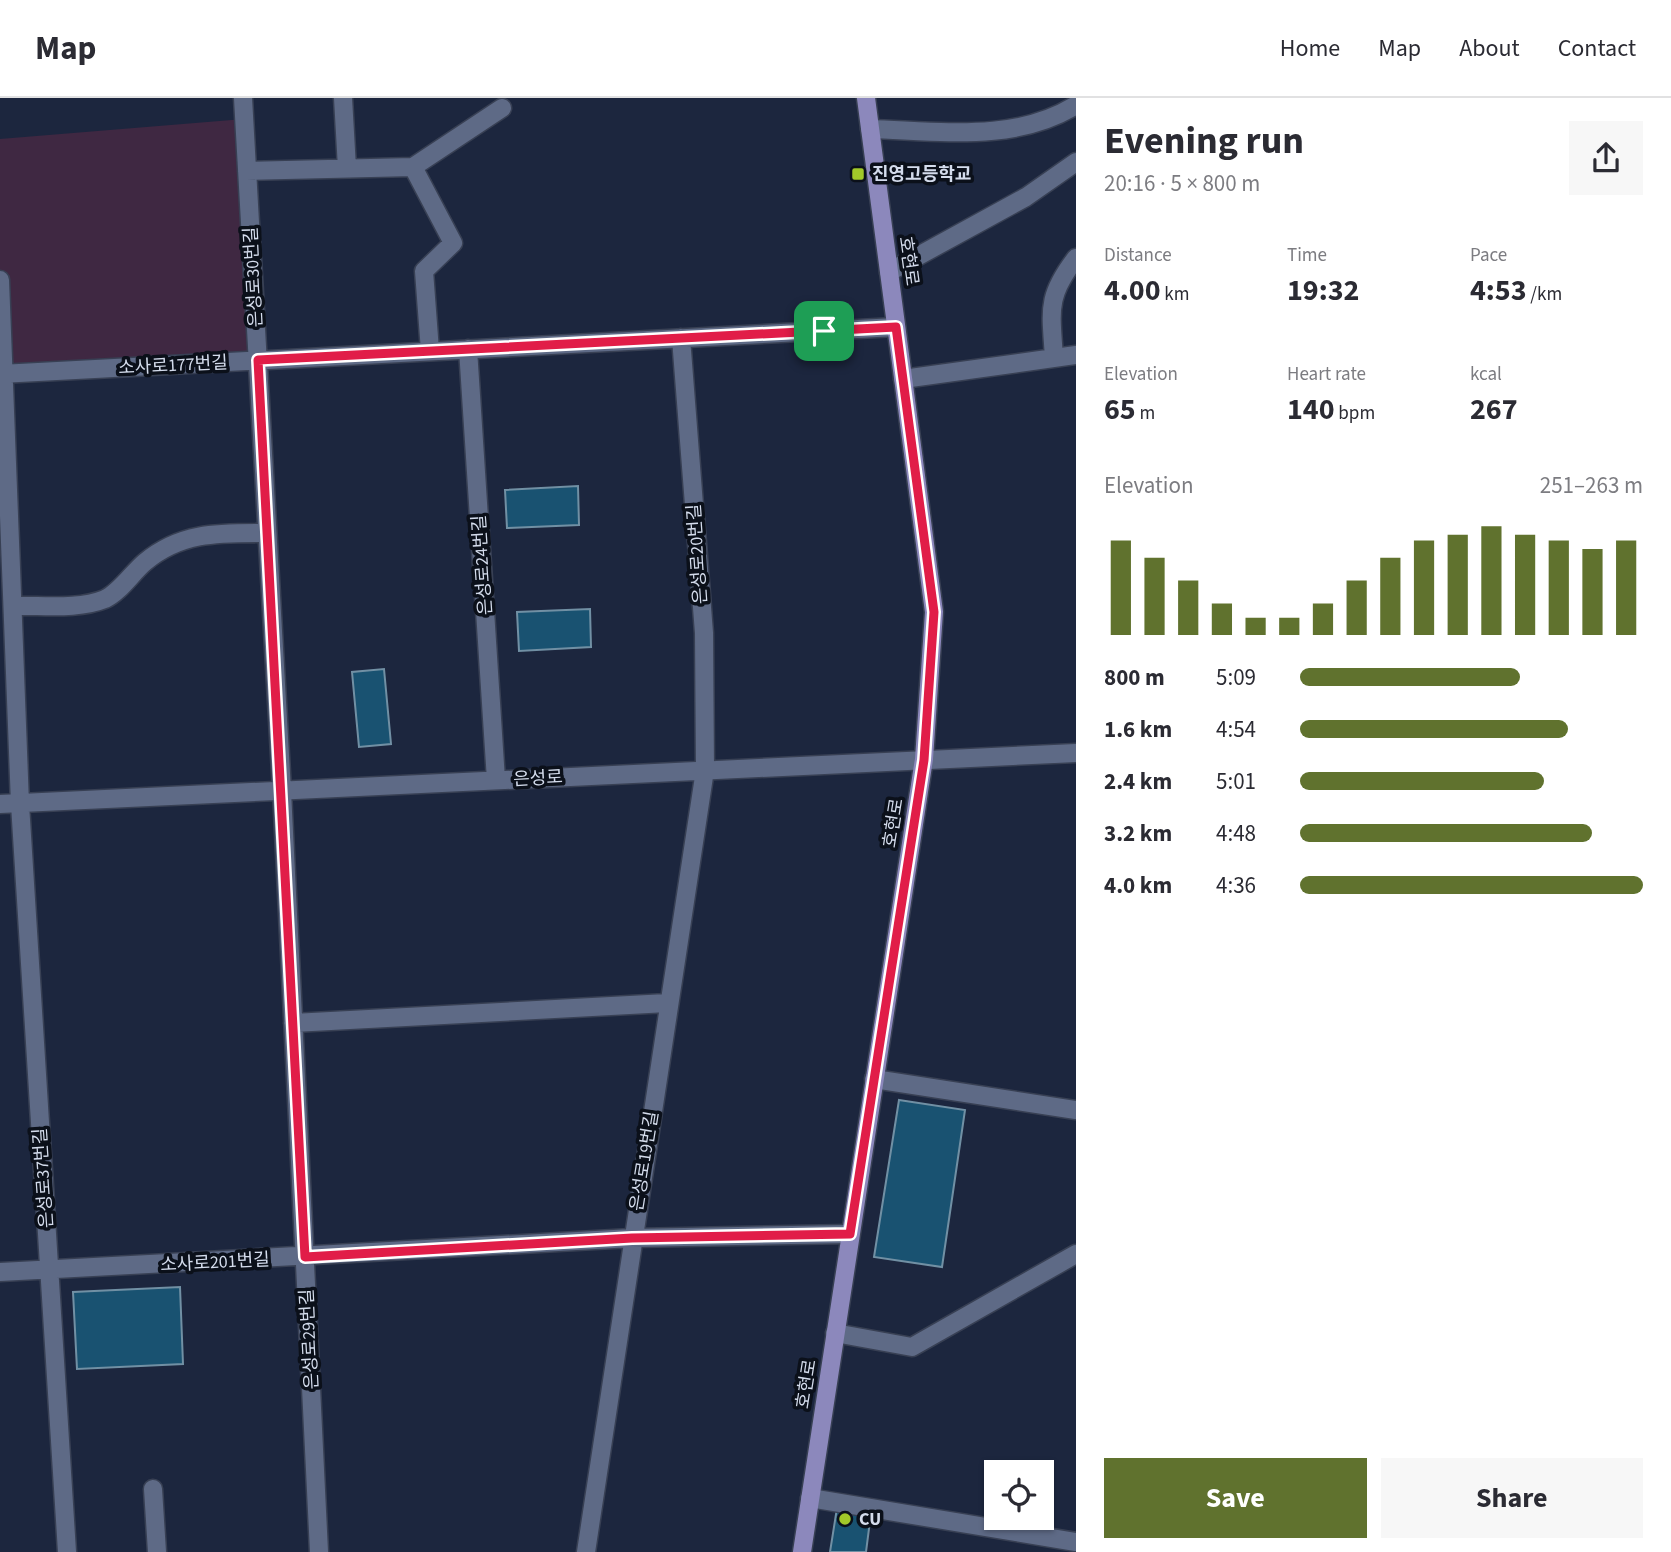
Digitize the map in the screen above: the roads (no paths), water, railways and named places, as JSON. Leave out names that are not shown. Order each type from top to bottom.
[{"type":"main road","name":"호현로","points":[[802,1552],[924,760],[934,612],[866,98]]},
{"type":"street","name":"은성로30번길","points":[[243,98],[282,791]]},
{"type":"street","points":[[343,98],[347,168]]},
{"type":"street","points":[[870,129],[1024,129],[1054,119],[1076,106]]},
{"type":"street","points":[[247,171],[413,167],[502,108]]},
{"type":"street","points":[[889,272],[1026,197],[1076,162]]},
{"type":"street","points":[[413,167],[453,243],[424,271],[430,351]]},
{"type":"street","points":[[1054,358],[1051,308],[1056,284],[1076,258]]},
{"type":"street","name":"은성로37번길","points":[[0,280],[20,804],[67,1552]]},
{"type":"street","name":"소사로177번길","points":[[2,373],[896,327]]},
{"type":"street","name":"은성로20번길","points":[[681,338],[704,632],[705,770]]},
{"type":"street","name":"은성로24번길","points":[[468,349],[496,780]]},
{"type":"street","points":[[903,379],[1076,355]]},
{"type":"street","points":[[13,606],[94,603],[107,598],[145,562],[168,545],[185,538],[206,533],[268,533]]},
{"type":"street","name":"은성로","points":[[0,804],[1076,753]]},
{"type":"street","name":"은성로19번길","points":[[586,1552],[667,1003],[705,770]]},
{"type":"street","name":"은성로29번길","points":[[282,791],[319,1552]]},
{"type":"street","points":[[293,1023],[667,1003]]},
{"type":"street","points":[[874,1079],[1076,1110]]},
{"type":"street","name":"소사로201번길","points":[[0,1272],[632,1238],[850,1234]]},
{"type":"street","points":[[835,1333],[912,1347],[1076,1254]]},
{"type":"street","points":[[153,1489],[157,1552]]},
{"type":"street","points":[[810,1498],[1076,1542]]},
{"type":"place","name":"진영고등학교","points":[[858,174]]},
{"type":"place","name":"CU","points":[[845,1519]]}]
